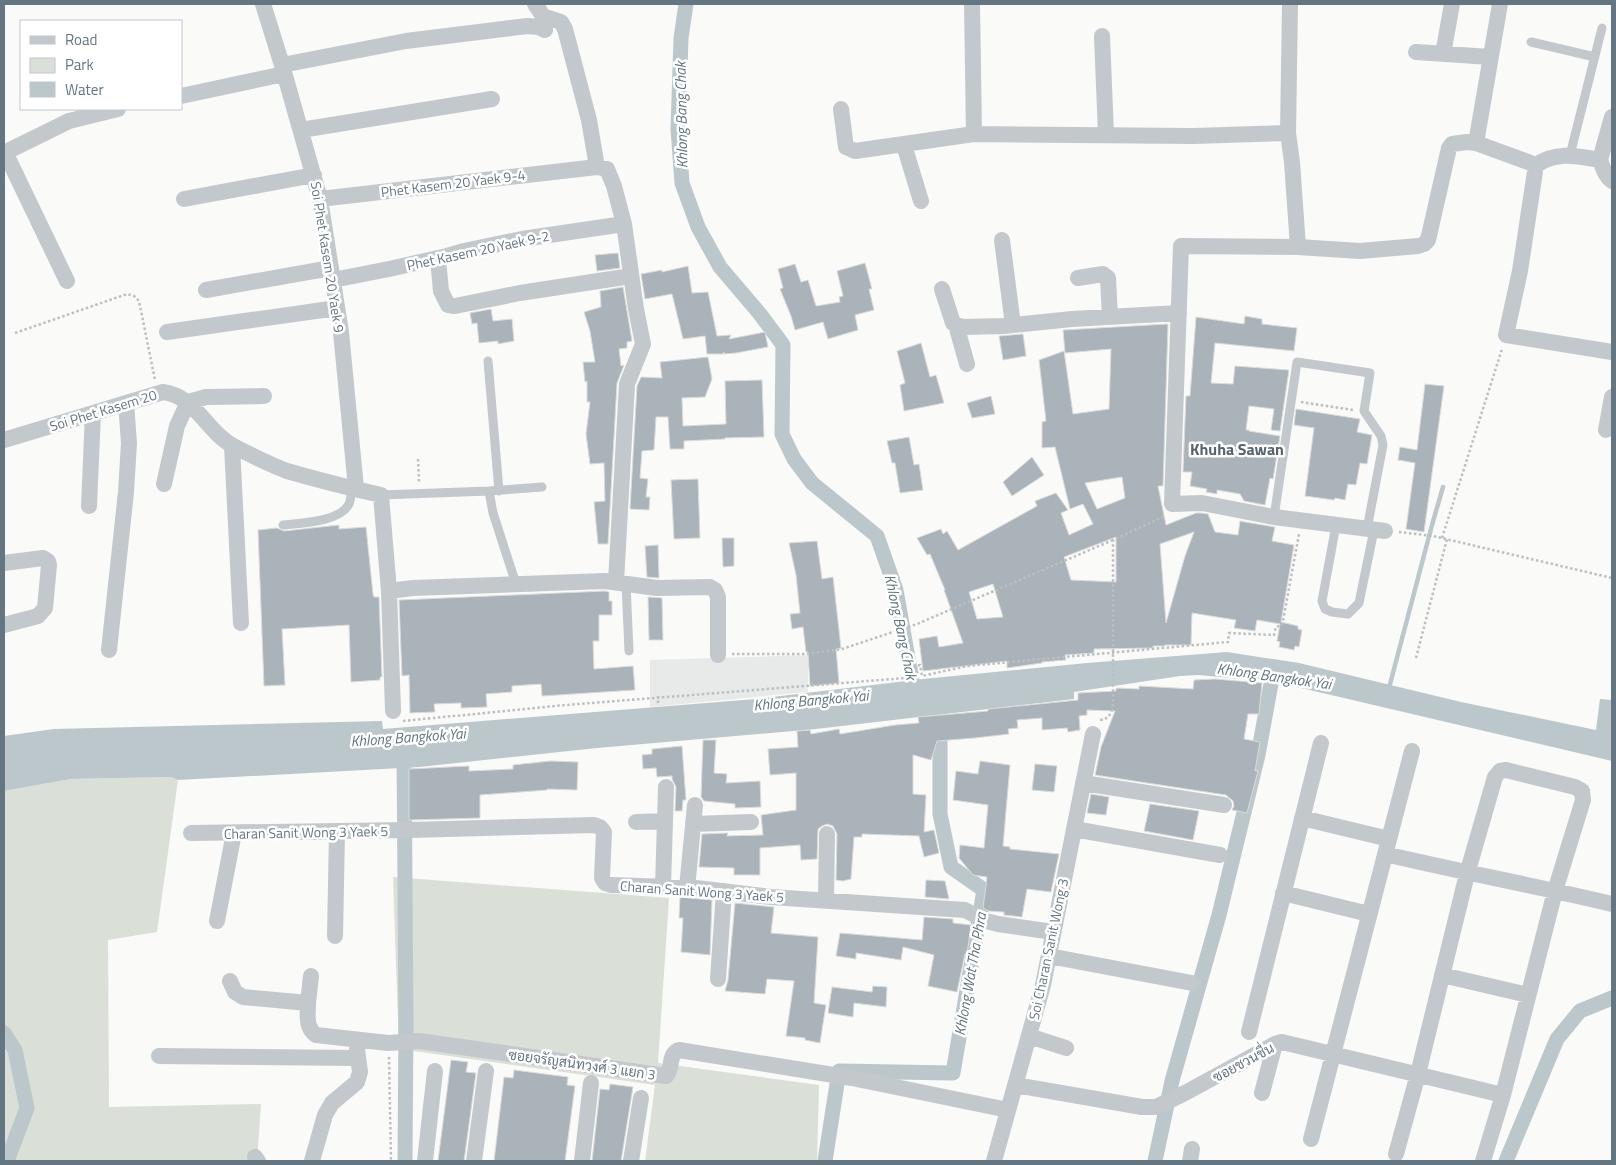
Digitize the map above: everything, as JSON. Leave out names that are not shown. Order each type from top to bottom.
[{"type":"street","name":"Soi Phet Kasem 20 Yaek 9","points":[[263,4],[320,199],[337,308],[354,488]]},
{"type":"street","points":[[535,4],[543,16],[561,22],[565,29],[589,120],[591,167],[607,169],[610,174],[624,224],[643,344],[627,384],[621,583]]},
{"type":"street","points":[[972,4],[974,134]]},
{"type":"street","points":[[1290,4],[1288,133],[1298,247]]},
{"type":"street","points":[[1443,54],[1452,4]]},
{"type":"street","points":[[1476,143],[1500,4]]},
{"type":"street","points":[[182,96],[406,41],[527,26],[539,27],[545,30]]},
{"type":"street","points":[[1102,36],[1106,135]]},
{"type":"street","points":[[1416,52],[1490,57]]},
{"type":"street","points":[[301,130],[492,98]]},
{"type":"street","points":[[841,109],[846,147],[855,151],[974,134],[1193,136],[1288,133]]},
{"type":"street","points":[[67,281],[6,149],[68,121],[114,110]]},
{"type":"street","points":[[1612,117],[1600,160],[1608,178],[1612,181]]},
{"type":"street","points":[[1375,530],[1274,517],[1202,504],[1172,504],[1181,246],[1298,247],[1360,251],[1418,246],[1428,240],[1449,148],[1456,142],[1476,143],[1536,166],[1555,156],[1600,160]]},
{"type":"street","points":[[904,145],[921,201]]},
{"type":"street","points":[[1536,166],[1520,271],[1506,335],[1612,352]]},
{"type":"street","name":"Phet Kasem 20 Yaek 9-4","points":[[320,199],[591,167]]},
{"type":"street","points":[[184,199],[314,175]]},
{"type":"street","name":"Phet Kasem 20 Yaek 9-2","points":[[206,290],[438,259],[464,251],[522,239],[624,224]]},
{"type":"street","points":[[1002,240],[1013,325]]},
{"type":"street","points":[[438,259],[441,291],[448,305],[455,306],[520,293],[631,276]]},
{"type":"street","points":[[1078,278],[1103,274],[1108,278],[1110,317]]},
{"type":"street","points":[[942,289],[950,316],[956,325],[967,364]]},
{"type":"street","points":[[167,332],[337,308]]},
{"type":"street","points":[[956,325],[962,327],[1013,325],[1179,313]]},
{"type":"street","name":"Soi Phet Kasem 20","points":[[4,440],[163,392],[188,402],[214,432],[232,446],[286,470],[381,495]]},
{"type":"street","points":[[164,484],[177,426],[188,402],[206,397],[264,396]]},
{"type":"street","points":[[1606,430],[1612,397]]},
{"type":"street","points":[[109,650],[126,492],[129,443],[126,403]]},
{"type":"street","points":[[89,506],[93,414]]},
{"type":"street","points":[[232,446],[241,623]]},
{"type":"street","points":[[381,495],[396,716]]},
{"type":"street","points":[[4,563],[43,558],[48,561],[49,565],[45,608],[38,616],[4,626]]},
{"type":"street","points":[[389,591],[413,588],[605,580],[656,588],[710,587],[715,590],[718,596],[718,654]]},
{"type":"street","name":"Soi Charan Sanit Wong 3","points":[[994,1161],[1042,985],[1093,734]]},
{"type":"street","points":[[1249,1032],[1321,743]]},
{"type":"street","points":[[1311,1139],[1412,751]]},
{"type":"street","points":[[1396,1154],[1418,1074],[1467,874],[1496,777],[1500,771],[1506,770],[1576,787],[1582,791],[1583,800],[1555,891],[1503,1095],[1483,1161]]},
{"type":"street","points":[[1083,784],[1224,805]]},
{"type":"street","points":[[663,887],[666,787]]},
{"type":"street","points":[[687,888],[695,805]]},
{"type":"street","points":[[1302,818],[1467,874],[1612,904]]},
{"type":"street","points":[[636,822],[665,821]]},
{"type":"street","points":[[693,824],[751,822]]},
{"type":"street","name":"Charan Sanit Wong 3 Yaek 5","points":[[191,833],[392,831],[594,825],[600,827],[604,832],[602,878],[605,883],[612,885],[687,888],[771,897],[921,906],[976,915],[998,924],[1053,932]]},
{"type":"street","points":[[1074,829],[1220,855]]},
{"type":"street","points":[[335,936],[337,831]]},
{"type":"street","points":[[218,921],[234,833]]},
{"type":"street","points":[[826,900],[827,834]]},
{"type":"street","points":[[718,979],[724,891]]},
{"type":"street","points":[[1283,893],[1369,914]]},
{"type":"street","points":[[1048,956],[1192,983]]},
{"type":"street","points":[[230,981],[235,992],[243,997],[308,1002],[311,976]]},
{"type":"street","points":[[1442,976],[1528,995]]},
{"type":"street","name":"ซอยจรัญสนิทวงศ์ 3 แยก 3","points":[[308,1002],[308,1026],[310,1031],[316,1035],[392,1043],[419,1041],[666,1076],[669,1073],[671,1056],[679,1050],[852,1078],[1008,1110]]},
{"type":"street","points":[[1028,1036],[1066,1048]]},
{"type":"street","points":[[312,1161],[325,1115],[332,1103],[357,1082],[360,1072],[356,1039]]},
{"type":"street","name":"ซอยชวนชื่น","points":[[1015,1085],[1142,1107],[1156,1107],[1282,1042],[1503,1095]]},
{"type":"street","points":[[1262,1093],[1275,1044]]},
{"type":"street","points":[[159,1056],[358,1058]]},
{"type":"street","points":[[425,1161],[434,1071]]},
{"type":"street","points":[[474,1161],[486,1071]]},
{"type":"street","points":[[582,1161],[591,1083]]},
{"type":"street","points":[[631,1161],[641,1098]]},
{"type":"lane","points":[[1570,156],[1602,28]]},
{"type":"lane","points":[[1531,42],[1595,57]]},
{"type":"lane","points":[[488,361],[499,491]]},
{"type":"lane","points":[[1274,517],[1297,362],[1370,373],[1364,411],[1381,436],[1383,445],[1375,530],[1359,603],[1348,614],[1340,614],[1325,609],[1322,602],[1336,525]]},
{"type":"lane","points":[[381,495],[499,491],[542,487]]},
{"type":"lane","points":[[283,525],[313,522],[337,515],[348,505],[354,488]]},
{"type":"lane","points":[[489,491],[493,513],[516,584]]},
{"type":"lane","points":[[621,583],[629,651]]},
{"type":"path","points":[[15,333],[127,294],[134,296],[139,301],[158,394]]},
{"type":"path","points":[[1442,538],[1506,335]]},
{"type":"path","points":[[1291,401],[1364,411]]},
{"type":"path","points":[[418,459],[420,494]]},
{"type":"path","points":[[718,654],[805,654],[830,652],[898,631],[1114,540],[1167,515],[1172,504]]},
{"type":"path","points":[[396,716],[893,680],[918,677],[916,666],[920,665],[922,676],[967,666],[1228,642],[1229,633],[1274,635],[1276,627],[1282,625],[1283,621],[1302,520]]},
{"type":"path","points":[[1375,530],[1433,536],[1612,578]]},
{"type":"path","points":[[1416,658],[1447,539]]},
{"type":"path","points":[[1093,734],[1094,725],[1097,720],[1106,720],[1110,716],[1113,704],[1114,540]]},
{"type":"path","points":[[658,696],[658,704]]},
{"type":"path","points":[[391,1161],[392,1043]]},
{"type":"shaded area","points":[[808,655],[808,692],[650,707],[650,660]]},
{"type":"green space","points":[[171,777],[178,780],[157,932],[108,940],[109,1107],[261,1104],[257,1161],[4,1161],[4,791],[71,779]]},
{"type":"green space","points":[[393,877],[669,898],[658,1063],[819,1085],[817,1161],[645,1161],[655,1085],[399,1049]]},
{"type":"water","name":"Khlong Bangkok Yai","points":[[1227,652],[1299,663],[1461,702],[1596,730],[1600,699],[1612,700],[1612,761],[1280,683],[1199,675],[1180,676],[1074,692],[1074,699],[816,729],[597,748],[419,767],[178,780],[171,777],[71,779],[4,791],[4,736],[54,729],[382,721],[383,729],[756,699],[923,679]]},
{"type":"building","points":[[618,253],[620,268],[597,271],[595,255]]},
{"type":"building","points":[[865,263],[872,289],[869,289],[874,310],[855,315],[858,330],[828,339],[823,322],[795,330],[780,289],[783,288],[778,269],[795,264],[801,282],[808,280],[816,306],[840,302],[839,297],[843,296],[837,271]]},
{"type":"building","points":[[688,266],[692,293],[708,292],[717,336],[731,335],[729,339],[765,332],[768,347],[736,353],[707,354],[705,336],[683,339],[672,294],[645,299],[641,274],[662,270],[662,272]]},
{"type":"building","points":[[623,287],[632,341],[627,342],[627,348],[619,349],[621,366],[624,365],[617,383],[608,544],[598,544],[594,502],[605,501],[604,463],[590,464],[586,434],[590,402],[587,402],[587,381],[585,382],[583,362],[595,362],[590,331],[584,312],[601,307],[600,291]]},
{"type":"building","points":[[491,309],[493,321],[512,319],[514,341],[498,344],[498,341],[479,343],[477,323],[472,324],[470,313]]},
{"type":"building","points":[[1245,316],[1262,319],[1262,324],[1297,328],[1294,351],[1215,343],[1211,383],[1233,384],[1235,366],[1289,370],[1280,431],[1271,430],[1274,409],[1249,406],[1246,430],[1280,436],[1273,479],[1270,478],[1265,505],[1244,501],[1240,494],[1217,490],[1217,494],[1206,492],[1207,489],[1190,486],[1192,472],[1183,472],[1186,396],[1190,396],[1196,317],[1244,324]]},
{"type":"building","points":[[1168,324],[1163,486],[1158,486],[1166,525],[1196,513],[1201,513],[1208,514],[1215,532],[1238,535],[1240,521],[1275,527],[1272,541],[1294,545],[1281,622],[1298,626],[1298,629],[1302,630],[1299,647],[1295,646],[1294,650],[1279,647],[1280,642],[1277,641],[1280,624],[1257,620],[1255,631],[1234,628],[1236,620],[1192,613],[1191,645],[1094,649],[1094,653],[1065,655],[1066,660],[1007,668],[1007,661],[923,671],[919,639],[937,636],[939,647],[963,643],[945,590],[930,554],[927,555],[917,538],[941,529],[943,534],[947,531],[958,550],[1037,506],[1035,501],[1056,493],[1068,510],[1061,513],[1069,535],[1093,524],[1083,504],[1070,509],[1055,447],[1042,448],[1042,422],[1046,421],[1039,360],[1064,351],[1073,414],[1109,409],[1111,349],[1065,353],[1063,330]],"holes":[[[1122,477],[1125,498],[1097,509],[1085,483]],[[1194,532],[1185,556],[1166,623],[1160,544]],[[1116,537],[1116,582],[1071,580],[1064,557]],[[993,584],[1003,617],[977,619],[969,592]]]},
{"type":"building","points":[[1023,334],[1026,356],[1003,360],[999,336]]},
{"type":"building","points":[[921,343],[930,377],[936,375],[944,403],[904,411],[900,385],[905,383],[897,351]]},
{"type":"building","points":[[708,357],[712,379],[705,397],[682,398],[683,426],[726,424],[725,381],[762,380],[764,437],[684,441],[684,449],[670,449],[668,417],[656,417],[654,450],[642,451],[640,478],[648,479],[646,497],[650,497],[649,510],[630,509],[637,386],[641,377],[662,378],[660,362]]},
{"type":"building","points":[[1425,384],[1444,386],[1424,532],[1406,529],[1415,463],[1398,460],[1400,447],[1417,450]]},
{"type":"building","points":[[991,396],[995,414],[972,418],[967,403]]},
{"type":"building","points":[[1296,409],[1360,419],[1357,432],[1372,435],[1367,464],[1360,463],[1356,485],[1348,484],[1345,500],[1305,496],[1314,428],[1294,425]]},
{"type":"building","points":[[909,437],[914,465],[919,464],[923,490],[900,493],[895,463],[892,463],[887,441]]},
{"type":"building","points":[[1032,457],[1044,475],[1012,496],[1003,482]]},
{"type":"building","points":[[698,479],[700,538],[674,539],[671,480]]},
{"type":"building","points":[[339,525],[339,529],[366,527],[373,594],[374,597],[379,597],[382,677],[380,677],[380,680],[351,682],[349,625],[282,629],[285,685],[264,686],[258,530],[277,528],[284,531]]},
{"type":"building","points":[[722,538],[734,538],[734,566],[723,567]]},
{"type":"building","points":[[817,541],[822,579],[833,577],[841,648],[836,649],[839,683],[810,686],[808,652],[806,652],[803,627],[792,629],[790,614],[800,613],[796,575],[789,543]]},
{"type":"building","points":[[658,545],[659,578],[647,577],[645,546]]},
{"type":"building","points":[[609,592],[609,601],[612,601],[612,615],[599,615],[599,641],[593,641],[594,669],[633,666],[635,690],[542,696],[541,684],[512,686],[512,692],[486,694],[487,707],[461,708],[461,703],[434,704],[435,712],[410,713],[409,675],[402,676],[399,600]]},
{"type":"building","points":[[648,597],[662,598],[663,640],[649,640]]},
{"type":"building","points":[[1215,679],[1262,683],[1259,714],[1248,714],[1244,739],[1260,742],[1255,771],[1258,771],[1247,813],[1232,810],[1234,806],[1233,801],[1226,795],[1095,775],[1101,747],[1115,711],[1087,710],[1087,715],[1079,716],[1080,730],[1068,732],[1067,728],[1042,730],[1042,718],[1017,720],[1018,728],[1008,729],[1009,734],[937,741],[931,760],[913,755],[913,794],[926,795],[924,832],[934,830],[939,853],[924,857],[919,836],[862,834],[862,837],[854,837],[851,879],[836,880],[837,834],[833,826],[827,824],[818,829],[817,859],[801,860],[800,845],[760,848],[760,875],[734,875],[734,868],[699,867],[702,834],[728,833],[727,836],[763,835],[761,815],[796,810],[796,773],[770,775],[768,749],[798,747],[797,731],[810,730],[811,734],[839,729],[840,734],[919,723],[918,717],[1078,700],[1078,693],[1116,691],[1116,688],[1139,689],[1139,686],[1193,689],[1194,680]]},
{"type":"building","points":[[703,740],[716,740],[714,773],[727,774],[726,783],[760,781],[761,807],[735,808],[735,804],[704,801],[701,797]]},
{"type":"building","points":[[682,746],[686,800],[683,800],[682,811],[675,811],[676,787],[672,776],[657,777],[656,768],[643,769],[642,755],[652,754],[652,749]]},
{"type":"building","points":[[550,761],[578,762],[577,790],[547,789],[480,795],[480,818],[409,820],[409,769],[469,766],[469,771],[513,769],[513,765]]},
{"type":"building","points":[[980,761],[1010,765],[1003,846],[1010,847],[1010,849],[1059,854],[1051,892],[1027,889],[1022,917],[1004,915],[1004,912],[988,911],[983,908],[987,877],[973,875],[959,858],[960,845],[984,848],[988,805],[953,800],[956,771],[978,774]]},
{"type":"building","points":[[1035,764],[1057,766],[1054,792],[1032,790]]},
{"type":"building","points":[[1091,794],[1109,797],[1106,815],[1087,813]]},
{"type":"building","points":[[1150,804],[1199,811],[1193,840],[1144,831]]},
{"type":"building","points":[[926,880],[945,881],[949,899],[925,897]]},
{"type":"building","points":[[680,897],[712,900],[710,955],[681,952],[683,918],[679,918]]},
{"type":"building","points":[[735,903],[774,907],[771,933],[818,937],[814,1003],[826,1005],[820,1043],[805,1040],[805,1038],[786,1036],[794,981],[767,979],[765,994],[725,991],[728,980]]},
{"type":"building","points":[[924,917],[953,919],[953,923],[971,925],[967,954],[965,954],[957,992],[928,986],[934,955],[903,947],[901,960],[856,953],[856,959],[836,956],[840,933],[922,940]]},
{"type":"building","points":[[873,986],[887,987],[886,1007],[854,1003],[853,1017],[828,1013],[832,987],[872,992]]},
{"type":"building","points":[[451,1060],[468,1062],[466,1072],[476,1073],[464,1161],[438,1161]]},
{"type":"building","points":[[514,1070],[568,1077],[567,1085],[575,1086],[565,1161],[494,1161],[504,1077],[513,1078]]},
{"type":"building","points":[[610,1084],[633,1087],[621,1161],[592,1161],[600,1089],[609,1090]]},
{"type":"waterway","name":"Khlong Bang Chak","points":[[686,4],[681,38],[678,129],[682,183],[698,227],[720,267],[760,314],[783,345],[782,434],[794,459],[812,483],[877,536],[896,590],[914,692]]},
{"type":"waterway","points":[[1389,688],[1443,487]]},
{"type":"waterway","name":"Khlong Bangkok Yai","points":[[1155,1161],[1172,1081],[1219,915],[1258,755],[1273,673]]},
{"type":"waterway","name":"Khlong Wat Tha Phra","points":[[825,1161],[839,1071],[953,1073],[984,890],[951,867],[940,814],[940,722]]},
{"type":"waterway","name":"Khlong Bangkok Yai","points":[[404,748],[405,1161]]},
{"type":"waterway","points":[[1506,1161],[1557,1039],[1580,1011],[1612,998]]},
{"type":"waterway","points":[[4,1033],[15,1050],[27,1108],[7,1161]]},
{"type":"district","name":"Khuha Sawan","points":[[1237,449]]}]
